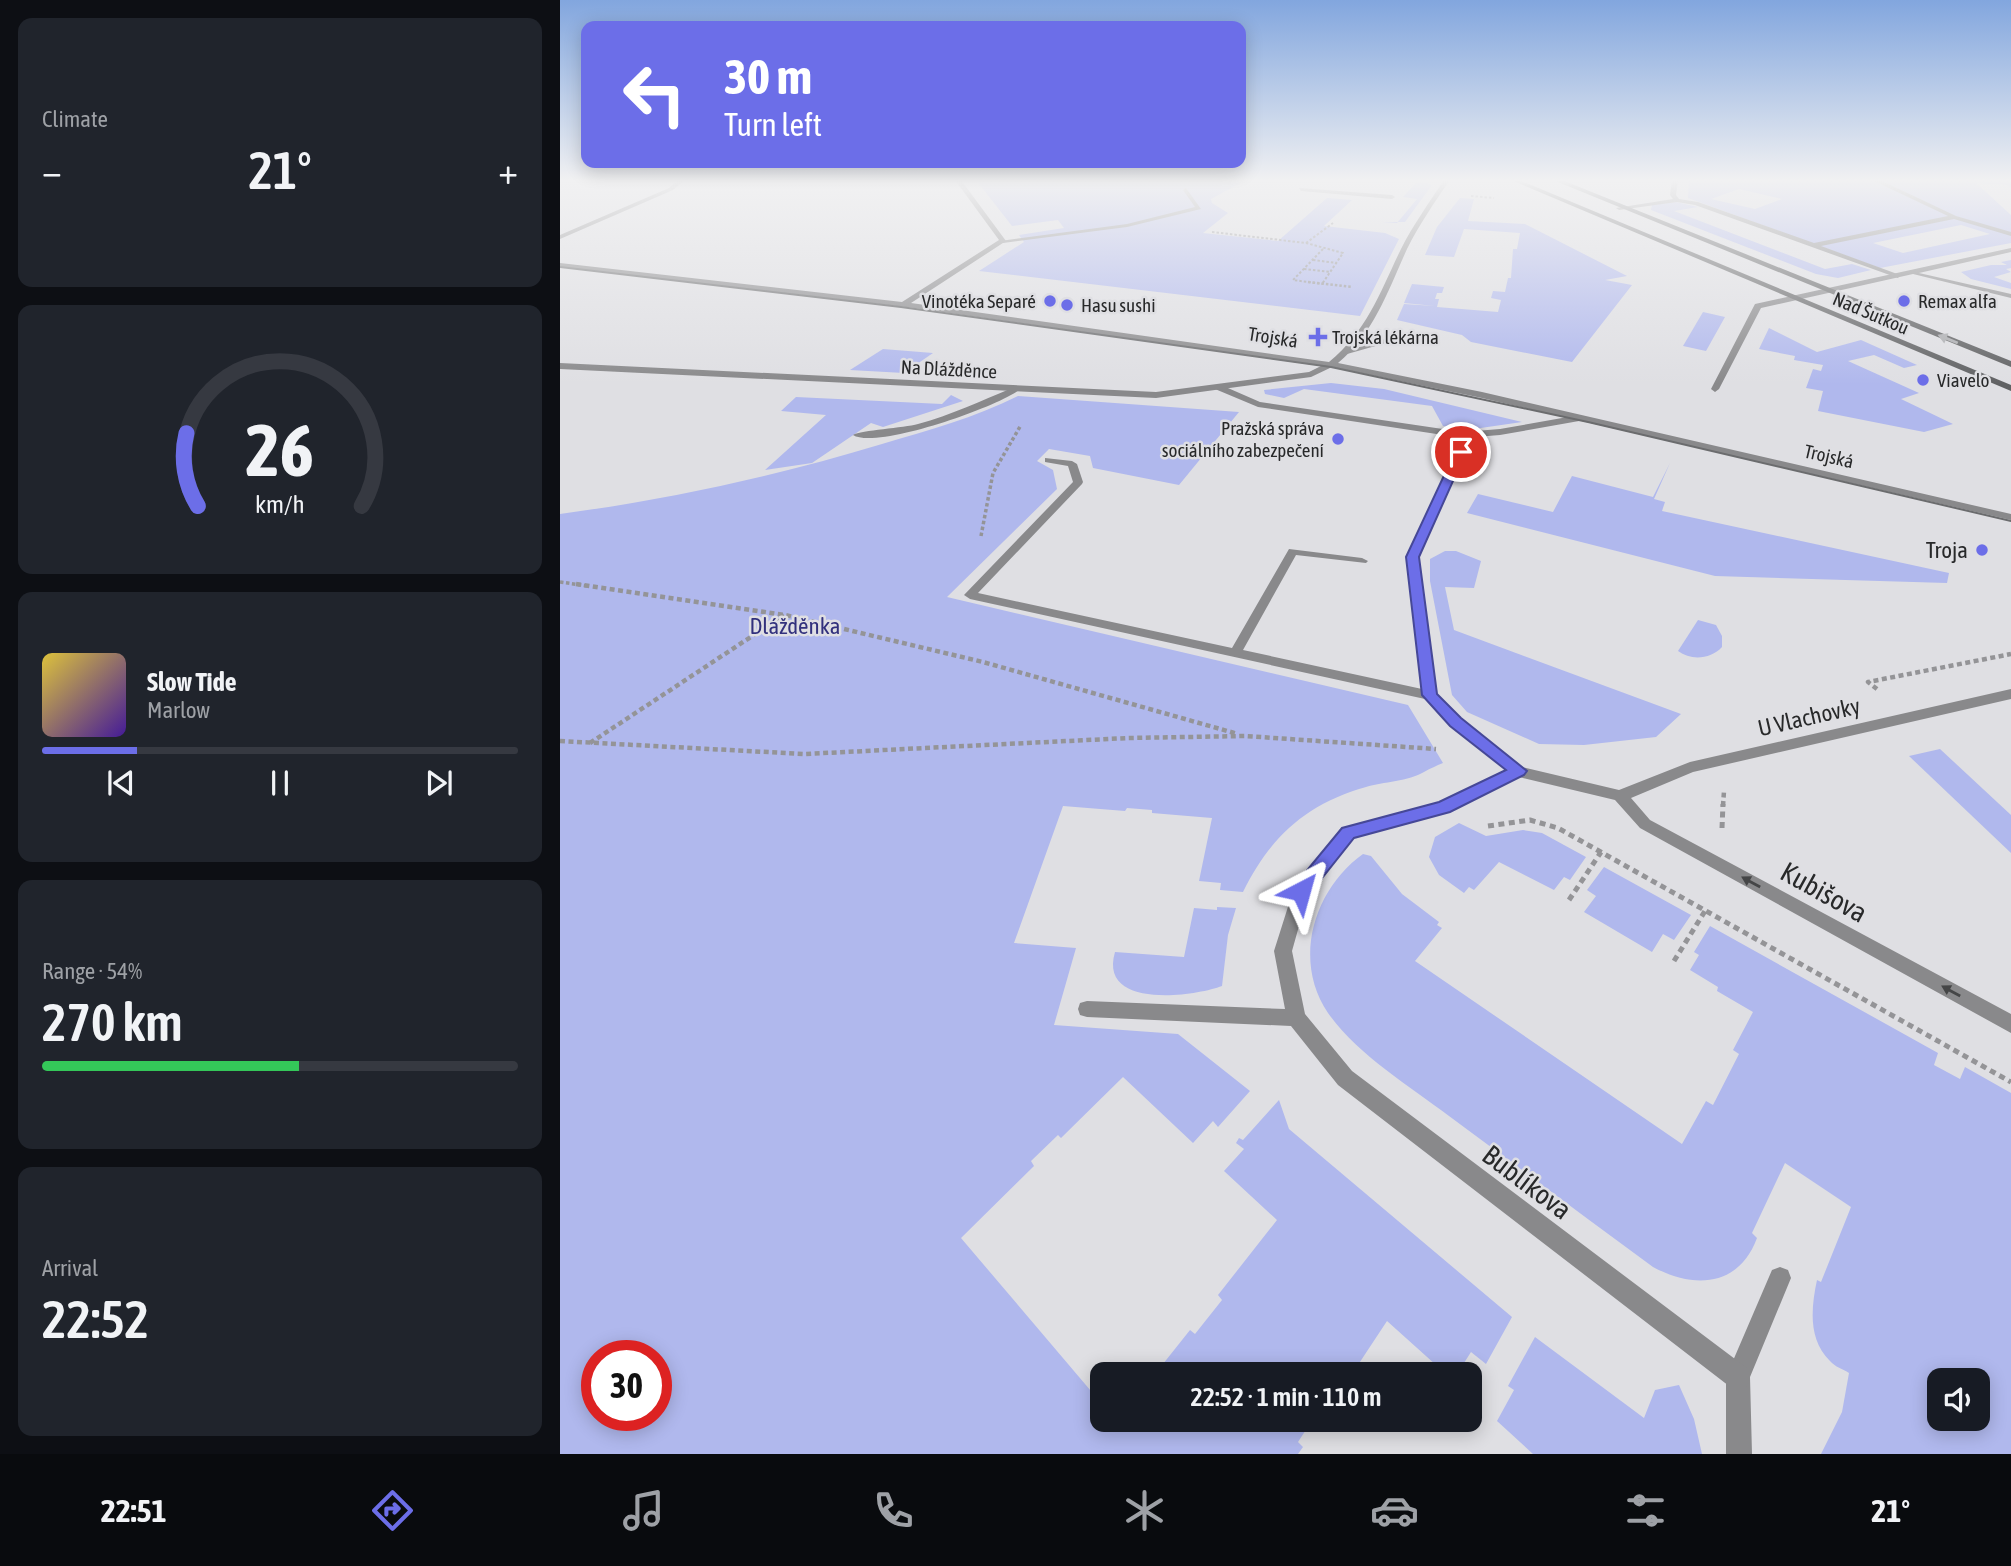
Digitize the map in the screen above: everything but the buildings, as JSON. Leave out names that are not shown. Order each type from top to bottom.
[{"type":"main road","name":"Nad Šutkou","points":[[1674,248],[2011,388]]},
{"type":"main road","name":"Nad Šutkou","points":[[1719,248],[2011,364]]},
{"type":"street","points":[[903,305],[992,248]]},
{"type":"street","points":[[1334,365],[1367,328],[1405,248]]},
{"type":"street","points":[[1821,248],[1898,276]]},
{"type":"street","points":[[1715,389],[1758,306],[2011,250]]},
{"type":"street","name":"Trojská","points":[[560,265],[903,305],[1334,365],[2011,517]]},
{"type":"street","points":[[1911,273],[2011,296]]},
{"type":"street","points":[[1347,352],[1409,334]]},
{"type":"street","name":"Na Dlážděnce","points":[[560,366],[1156,395],[1311,374],[1334,365]]},
{"type":"street","points":[[1218,387],[1258,404],[1463,435],[1579,418]]},
{"type":"street","points":[[858,435],[891,435],[964,412],[1015,390]]},
{"type":"street","points":[[1429,695],[1413,557],[1461,452]]},
{"type":"street","points":[[970,595],[1078,482],[1072,464],[1048,460]]},
{"type":"street","points":[[1235,653],[1293,551],[1362,561]]},
{"type":"street","points":[[970,595],[1429,695],[1455,722],[1518,771],[1620,796]]},
{"type":"street","name":"U Vlachovky","points":[[1620,796],[1690,767],[2011,694]]},
{"type":"street","name":"Bublíkova","points":[[1518,771],[1443,807],[1348,833],[1301,891],[1283,951],[1296,1017],[1345,1078],[1738,1377]]},
{"type":"street","name":"Kubišova","points":[[1620,796],[1645,824],[2011,1024]]},
{"type":"street","points":[[1087,1009],[1296,1017]]},
{"type":"street","points":[[1740,1454],[1738,1377],[1780,1278]]},
{"type":"path","points":[[1322,284],[1343,253],[1323,248],[1293,280],[1322,284],[1385,291]]},
{"type":"path","points":[[1312,260],[1337,263]]},
{"type":"path","points":[[1303,269],[1330,272]]},
{"type":"path","points":[[970,595],[993,473],[1015,430],[1058,391]]},
{"type":"path","points":[[560,582],[785,615],[983,662],[1245,736]]},
{"type":"path","points":[[589,744],[785,615]]},
{"type":"path","points":[[1907,717],[1868,682],[2011,654]]},
{"type":"path","points":[[560,741],[804,754],[1128,738],[1245,736],[1424,750],[1485,745]]},
{"type":"path","points":[[1722,836],[1724,790],[1737,787]]},
{"type":"path","points":[[1443,807],[1479,827],[1530,820],[1558,828],[2011,1082]]},
{"type":"path","points":[[1569,900],[1601,852]]},
{"type":"path","points":[[1674,961],[1705,911]]},
{"type":"green space","points":[[1015,248],[1395,248],[1360,316],[979,271]]},
{"type":"green space","points":[[1428,248],[1457,248],[1454,257],[1425,255]]},
{"type":"green space","points":[[1572,248],[1627,276],[1605,280],[1632,285],[1572,362],[1471,342],[1462,335],[1397,320],[1404,304],[1435,306],[1404,303],[1412,284],[1444,287],[1442,293],[1437,293],[1437,307],[1498,312],[1501,300],[1491,298],[1493,291],[1505,292],[1508,278],[1511,278],[1513,249]]},
{"type":"green space","points":[[1749,248],[1770,248],[1825,269],[1852,264],[1871,270],[1838,278],[1816,274]]},
{"type":"green space","points":[[1825,248],[1888,248],[1903,253],[1927,248],[1986,248],[1880,268]]},
{"type":"green space","points":[[2011,260],[2011,268],[2006,269],[2011,272],[1994,277],[2011,283],[2011,289],[1971,279],[1961,272],[1991,265],[2007,265],[2001,262]]},
{"type":"green space","points":[[1703,312],[1725,317],[1706,351],[1683,346]]},
{"type":"green space","points":[[1769,328],[1817,352],[1861,340],[1917,365],[1904,368],[1874,355],[1848,361],[1919,393],[1901,399],[1953,424],[1924,432],[1818,411],[1823,391],[1806,388],[1813,369],[1821,371],[1823,365],[1794,360],[1795,356],[1759,349]]},
{"type":"green space","points":[[883,349],[933,353],[904,373],[850,370]]},
{"type":"green space","points":[[1331,383],[1384,389],[1522,422],[1467,430],[1443,426],[1432,406],[1304,389],[1284,398],[1265,394],[1264,390]]},
{"type":"green space","points":[[951,395],[963,401],[883,427],[871,423],[812,463],[765,470],[826,415],[781,411],[796,397],[942,404]]},
{"type":"green space","name":"Dlážděnka","points":[[1018,396],[1239,412],[1179,485],[1093,468],[1090,456],[1049,449],[1037,461],[1053,470],[1057,489],[947,597],[1408,705],[1443,763],[1418,775],[1345,794],[1308,813],[1278,839],[1243,892],[1220,890],[1221,883],[1199,881],[1212,818],[1152,813],[1152,810],[1127,808],[1125,811],[1063,806],[1014,943],[1076,948],[1054,1025],[1178,1034],[1250,1091],[1218,1127],[1213,1121],[1193,1143],[1123,1077],[1061,1138],[1058,1135],[1031,1161],[1034,1166],[961,1238],[1090,1390],[1090,1432],[1305,1432],[1298,1442],[1303,1447],[1298,1454],[560,1454],[560,514],[682,494],[763,476],[842,456],[968,417]]},
{"type":"green space","points":[[1670,463],[1654,499],[1665,502],[1662,511],[1949,573],[1947,583],[1715,576],[1467,513],[1478,494],[1553,512],[1572,476],[1653,497]]},
{"type":"green space","points":[[1445,551],[1456,551],[1481,561],[1474,588],[1445,587],[1454,630],[1681,714],[1656,737],[1584,745],[1539,744],[1467,712],[1452,695],[1430,581],[1430,559]]},
{"type":"green space","points":[[1698,620],[1716,625],[1722,636],[1722,647],[1707,656],[1683,654],[1678,651]]},
{"type":"green space","points":[[1940,749],[2011,815],[2011,853],[1909,756]]},
{"type":"green space","points":[[1459,823],[1486,836],[1523,830],[1542,833],[1586,857],[1570,880],[1564,877],[1554,890],[1499,862],[1474,890],[1469,887],[1464,893],[1439,875],[1429,857],[1435,837]]},
{"type":"green space","points":[[1363,854],[1371,856],[1402,894],[1439,922],[1437,925],[1442,928],[1415,961],[1682,1144],[1706,1101],[1713,1105],[1739,1054],[1733,1050],[1753,1012],[1717,991],[1718,987],[1690,970],[1699,955],[1694,952],[1710,926],[1938,1053],[1934,1065],[1960,1079],[1965,1067],[2011,1093],[2011,1454],[1821,1454],[1842,1412],[1849,1373],[1832,1363],[1823,1353],[1815,1334],[1813,1302],[1817,1280],[1821,1282],[1851,1207],[1785,1163],[1752,1233],[1757,1238],[1739,1266],[1727,1275],[1699,1280],[1684,1279],[1653,1267],[1384,1069],[1340,1028],[1317,992],[1311,971],[1310,949],[1314,927],[1332,886]]},
{"type":"green space","points":[[1604,867],[1691,915],[1674,940],[1663,934],[1652,952],[1584,912],[1596,896],[1587,890]]},
{"type":"green space","points":[[1217,907],[1236,908],[1228,935],[1222,986],[1171,995],[1134,991],[1120,983],[1114,970],[1115,952],[1184,957],[1194,908],[1217,910]]},
{"type":"green space","points":[[1279,1100],[1289,1129],[1512,1317],[1486,1364],[1471,1352],[1465,1362],[1433,1362],[1387,1321],[1360,1362],[1165,1362],[1190,1330],[1195,1334],[1222,1300],[1218,1295],[1277,1220],[1224,1171],[1244,1149],[1236,1143],[1239,1138],[1243,1140]]},
{"type":"green space","points":[[1535,1337],[1644,1418],[1655,1390],[1679,1385],[1694,1419],[1702,1454],[1533,1454],[1497,1421],[1514,1390],[1508,1386]]},
{"type":"tram line","points":[[560,267],[901,307],[1331,367],[1588,422],[2011,521]]},
{"type":"place","name":"Vinotéka Separé","points":[[1050,301]]},
{"type":"place","name":"Remax alfa","points":[[1904,301]]},
{"type":"place","name":"Hasu sushi","points":[[1067,305]]},
{"type":"place","name":"Trojská lékárna","points":[[1318,337]]},
{"type":"place","name":"Viavelo","points":[[1923,380]]},
{"type":"place","name":"Pražská správa sociálního zabezpečení","points":[[1338,439]]},
{"type":"place","name":"Troja","points":[[1982,550]]},
{"type":"route","points":[[1301,891],[1348,833],[1443,807],[1518,771],[1455,722],[1429,695],[1413,557],[1461,452]]}]
